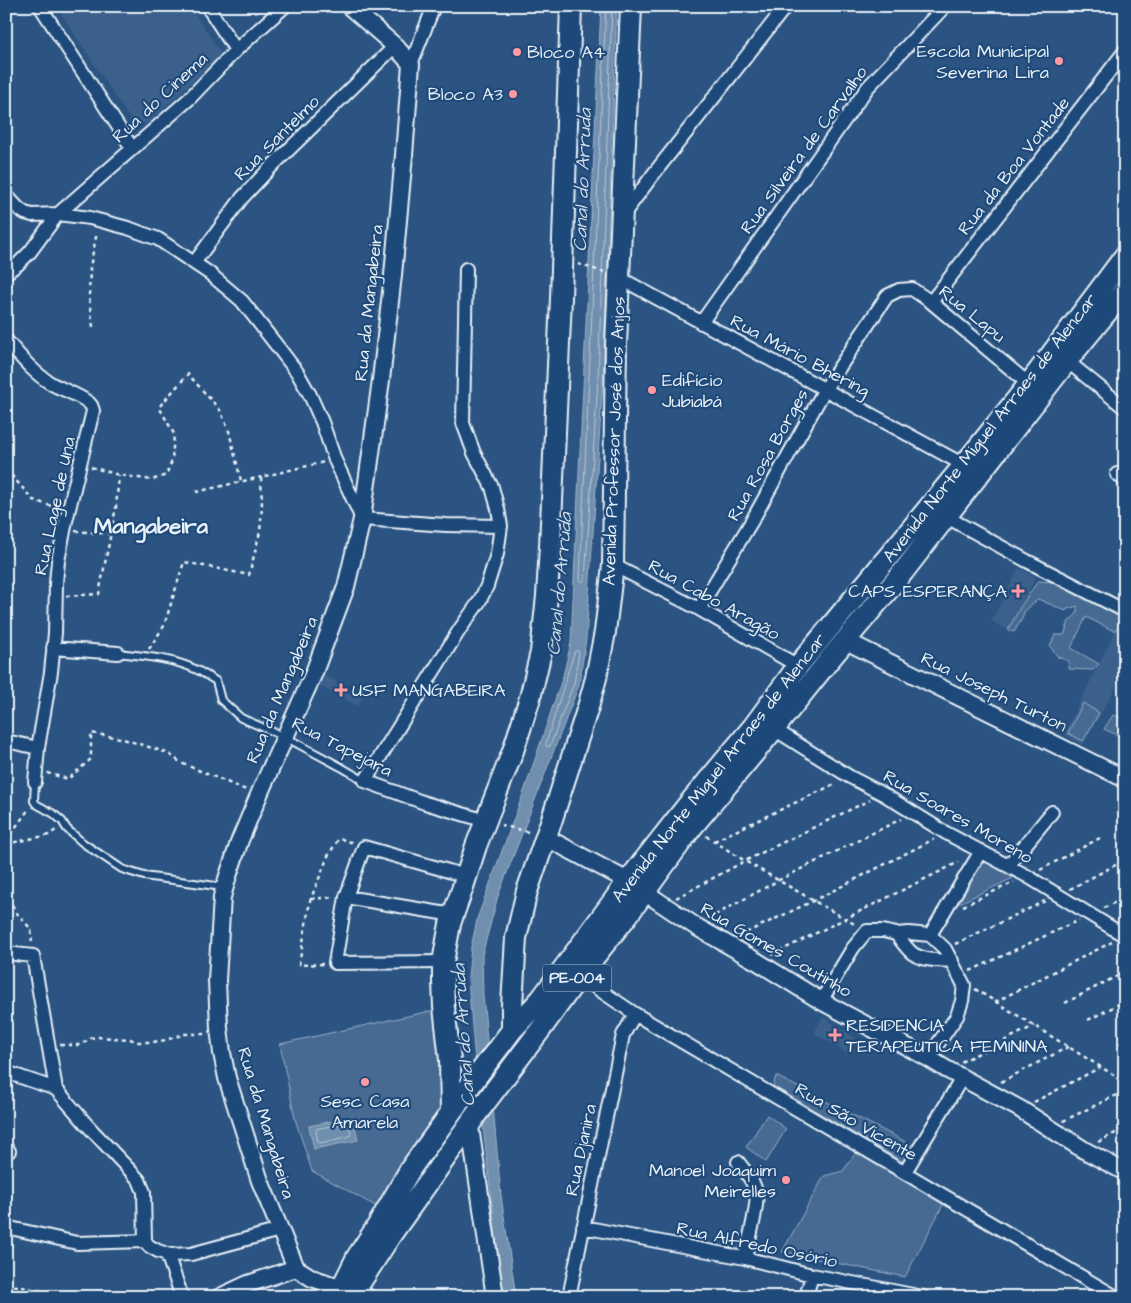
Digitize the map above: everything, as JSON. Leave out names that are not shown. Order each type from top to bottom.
[{"type":"main road","points":[[451,1112],[450,1060],[444,1007],[443,962],[452,915],[513,751],[530,698],[540,652],[546,596],[561,298],[571,6]]},
{"type":"main road","name":"Avenida Professor José dos Anjos","points":[[512,1027],[516,938],[527,891],[596,678],[605,632],[613,565],[616,345],[614,276],[622,217],[631,6]]},
{"type":"main road","name":"Avenida Norte Miguel Arraes de Alencar","points":[[350,1294],[390,1236],[464,1147],[472,1122],[579,976],[627,916],[636,886],[687,806],[753,727],[798,666],[1029,384],[1125,256]]},
{"type":"main road","name":"Avenida Norte Miguel Arraes de Alencar","points":[[350,1294],[357,1257],[411,1168],[512,1027],[541,999],[636,886],[692,826],[774,729],[903,572],[1067,361],[1125,290]]},
{"type":"main road","points":[[513,983],[516,994],[521,997],[541,999]]},
{"type":"main road","points":[[450,1060],[461,1076],[475,1075],[512,1027]]},
{"type":"street","points":[[40,6],[132,148]]},
{"type":"street","points":[[207,6],[236,50]]},
{"type":"street","name":"Rua do Cinema","points":[[58,214],[189,99],[236,50],[285,6]]},
{"type":"street","points":[[349,6],[395,46],[411,64],[434,6]]},
{"type":"street","points":[[622,217],[786,6]]},
{"type":"street","name":"Rua Silveira de Carvalho","points":[[701,323],[868,88],[946,6]]},
{"type":"street","name":"Rua Santelmo","points":[[194,263],[242,198],[270,167],[395,46]]},
{"type":"street","name":"Rua da Boa Vontade","points":[[930,302],[1125,52]]},
{"type":"street","name":"Rua da Mangabeira","points":[[296,1268],[260,1181],[227,1078],[219,1033],[217,980],[222,897],[240,840],[313,675],[346,587],[362,519],[393,275],[411,64]]},
{"type":"street","points":[[6,195],[25,213],[32,215],[58,214],[99,220],[158,239],[209,273],[242,301],[297,372],[310,395],[322,422],[335,460],[362,519],[446,525],[501,526]]},
{"type":"street","points":[[6,273],[30,252],[58,214]]},
{"type":"street","points":[[365,781],[479,602],[493,570],[497,554],[501,526],[498,509],[492,487],[474,453],[463,423],[466,269]]},
{"type":"street","name":"Rua Mário Bhering","points":[[614,276],[964,465]]},
{"type":"street","name":"Rua Lapu","points":[[887,296],[899,290],[912,289],[1029,384]]},
{"type":"street","name":"Rua Rosa Borges","points":[[699,609],[825,389],[887,296]]},
{"type":"street","name":"Rua Lage de Una","points":[[6,340],[32,369],[52,384],[87,401],[93,409],[93,416],[68,512],[58,561],[51,672],[38,748],[36,776]]},
{"type":"street","points":[[1067,361],[1125,408]]},
{"type":"street","points":[[945,516],[1027,561],[1125,611]]},
{"type":"street","name":"Rua Cabo Aragão","points":[[613,565],[699,609],[798,666]]},
{"type":"street","name":"Rua Joseph Turton","points":[[846,641],[1123,775]]},
{"type":"street","points":[[53,648],[118,653]]},
{"type":"street","name":"Rua Soares Moreno","points":[[774,729],[946,833],[1008,866],[1124,936]]},
{"type":"street","points":[[6,741],[38,748]]},
{"type":"street","name":"Rua Tapejara","points":[[365,781],[425,804],[486,821]]},
{"type":"street","points":[[1008,866],[1052,812]]},
{"type":"street","name":"Rua Gomes Coutinho","points":[[545,837],[636,886],[695,926],[821,1001],[1020,1109],[1084,1150],[1125,1172]]},
{"type":"street","points":[[443,962],[335,963],[346,896],[364,846],[466,876]]},
{"type":"street","points":[[930,935],[981,851]]},
{"type":"street","points":[[346,896],[452,915]]},
{"type":"street","points":[[821,1001],[853,948],[867,931],[930,935],[945,949],[962,981],[962,1001],[957,1016],[928,1058]]},
{"type":"street","points":[[896,934],[917,955],[930,960],[952,961]]},
{"type":"street","points":[[6,953],[33,956],[56,1089],[87,1126],[139,1180],[144,1192],[145,1241],[149,1246],[167,1254],[191,1254],[280,1230]]},
{"type":"street","name":"Rua São Vicente","points":[[579,976],[635,1014],[1116,1297]]},
{"type":"street","name":"Rua Djanira","points":[[569,1297],[623,1035],[635,1014]]},
{"type":"street","name":"Avenida Professor José dos Anjos","points":[[512,1027],[513,1066]]},
{"type":"street","points":[[6,1072],[56,1089]]},
{"type":"street","points":[[905,1172],[962,1078]]},
{"type":"street","points":[[430,1142],[464,1147],[494,1297]]},
{"type":"street","points":[[738,1162],[749,1176],[757,1193],[744,1258]]},
{"type":"street","points":[[6,1227],[77,1243],[145,1241]]},
{"type":"street","name":"Rua Alfredo Osório","points":[[583,1227],[744,1258],[812,1275],[918,1296]]},
{"type":"street","points":[[167,1254],[182,1297]]},
{"type":"street","points":[[220,1297],[248,1284],[296,1268],[312,1278],[350,1294]]},
{"type":"street","points":[[806,1297],[812,1275]]},
{"type":"lane","name":"Rua Tapejara","points":[[118,653],[160,658],[184,664],[197,670],[216,681],[221,700],[241,718],[285,737],[365,781]]},
{"type":"lane","points":[[36,776],[34,800],[36,804],[54,814],[83,843],[122,869],[144,876],[224,887]]},
{"type":"path","points":[[92,327],[89,298],[90,267],[99,220]]},
{"type":"path","points":[[585,266],[614,276]]},
{"type":"path","points":[[80,464],[119,475],[152,480],[166,475],[172,461],[174,434],[159,407],[188,374],[220,410],[229,431],[241,482]]},
{"type":"path","points":[[196,492],[335,460]]},
{"type":"path","points":[[6,469],[33,500],[68,512]]},
{"type":"path","points":[[63,596],[99,594],[116,507],[119,475]]},
{"type":"path","points":[[144,657],[164,626],[184,562],[249,574],[261,523],[260,477]]},
{"type":"path","points":[[64,530],[110,534]]},
{"type":"path","points":[[36,776],[68,778],[90,760],[91,733],[120,738],[168,754],[181,763],[258,796]]},
{"type":"path","points":[[714,841],[850,776]]},
{"type":"path","points":[[663,905],[745,861],[882,794]]},
{"type":"path","points":[[6,840],[34,800]]},
{"type":"path","points":[[695,926],[779,880],[914,813]]},
{"type":"path","points":[[486,821],[545,837]]},
{"type":"path","points":[[6,844],[49,835],[63,823]]},
{"type":"path","points":[[692,826],[745,861],[844,920],[867,931]]},
{"type":"path","points":[[724,943],[813,901],[946,833]]},
{"type":"path","points":[[335,963],[299,965],[311,899],[328,856],[339,838]]},
{"type":"path","points":[[758,962],[981,851]]},
{"type":"path","points":[[945,949],[1125,860]]},
{"type":"path","points":[[6,890],[14,911],[32,929],[33,956]]},
{"type":"path","points":[[311,899],[346,896]]},
{"type":"path","points":[[1125,897],[962,981],[1125,1081]]},
{"type":"path","points":[[995,1002],[1124,936]]},
{"type":"path","points":[[1065,1003],[1125,972]]},
{"type":"path","points":[[1088,1020],[1125,1001]]},
{"type":"path","points":[[946,1069],[1034,1026]]},
{"type":"path","points":[[49,1045],[80,1045],[91,1038],[98,1037],[153,1042],[184,1034],[219,1033]]},
{"type":"path","points":[[1119,1044],[1125,1041]]},
{"type":"path","points":[[986,1090],[1068,1047]]},
{"type":"path","points":[[1020,1109],[1102,1068]]},
{"type":"path","points":[[1049,1128],[1125,1091]]},
{"type":"path","points":[[1084,1150],[1125,1128]]},
{"type":"path","points":[[6,1284],[43,1291],[106,1295],[110,1297]]},
{"type":"shaded area","points":[[56,6],[190,6],[222,55],[146,124],[138,122],[134,125]]},
{"type":"shaded area","name":"CAPS ESPERANÇA","points":[[1019,568],[1036,577],[1008,630],[991,621]]},
{"type":"shaded area","points":[[1038,581],[1056,582],[1121,614],[1116,630],[1112,630],[1086,617],[1071,648],[1099,664],[1093,670],[1069,669],[1069,661],[1058,657],[1050,646],[1055,635],[1064,635],[1069,621],[1077,614],[1077,606],[1066,611],[1038,599],[1024,612],[1014,632],[1008,630]]},
{"type":"shaded area","points":[[1120,621],[1125,623],[1125,671],[1083,745],[1064,734]]},
{"type":"shaded area","name":"USF MANGABEIRA","points":[[323,675],[364,696],[358,706],[318,685]]},
{"type":"shaded area","points":[[1083,703],[1099,713],[1083,741],[1068,733]]},
{"type":"shaded area","points":[[1113,715],[1125,719],[1125,737],[1104,729]]},
{"type":"shaded area","points":[[982,859],[1013,878],[949,908]]},
{"type":"shaded area","name":"Sesc Casa Amarela","points":[[435,1010],[446,1111],[377,1207],[312,1171],[295,1119],[280,1044]]},
{"type":"shaded area","name":"RESIDENCIA TERAPEUTICA FEMININA","points":[[823,1017],[856,1038],[847,1053],[814,1033]]},
{"type":"shaded area","points":[[776,1076],[916,1147],[907,1164],[773,1086]]},
{"type":"shaded area","points":[[767,1115],[786,1129],[766,1162],[746,1147]]},
{"type":"shaded area","points":[[857,1151],[944,1203],[905,1277],[782,1252],[824,1176],[843,1171]]},
{"type":"water","points":[[601,6],[617,6],[603,381],[586,639],[579,685],[498,896],[482,955],[483,995],[501,1196],[516,1297],[503,1297],[474,1049],[468,978],[471,947],[478,916],[526,786],[563,676],[571,643]]},
{"type":"water","points":[[353,1117],[358,1140],[314,1149],[309,1126]]},
{"type":"place","name":"Bloco A4","points":[[517,52]]},
{"type":"place","name":"Escola Municipal Severina Lira","points":[[1059,61]]},
{"type":"place","name":"Bloco A3","points":[[513,94]]},
{"type":"place","name":"Edifício Jubiabá","points":[[652,390]]},
{"type":"place","name":"CAPS ESPERANÇA","points":[[1018,591]]},
{"type":"place","name":"USF MANGABEIRA","points":[[341,690]]},
{"type":"place","name":"RESIDENCIA TERAPEUTICA FEMININA","points":[[835,1035]]},
{"type":"place","name":"Sesc Casa Amarela","points":[[365,1082]]},
{"type":"place","name":"Manoel Joaquim Meirelles","points":[[786,1180]]},
{"type":"district","name":"Mangabeira","points":[[151,526]]},
{"type":"water label","name":"Canal do Arruda","points":[[583,180]]},
{"type":"water label","name":"Canal do Arruda","points":[[560,584]]},
{"type":"water label","name":"Canal do Arruda","points":[[464,1035]]}]
